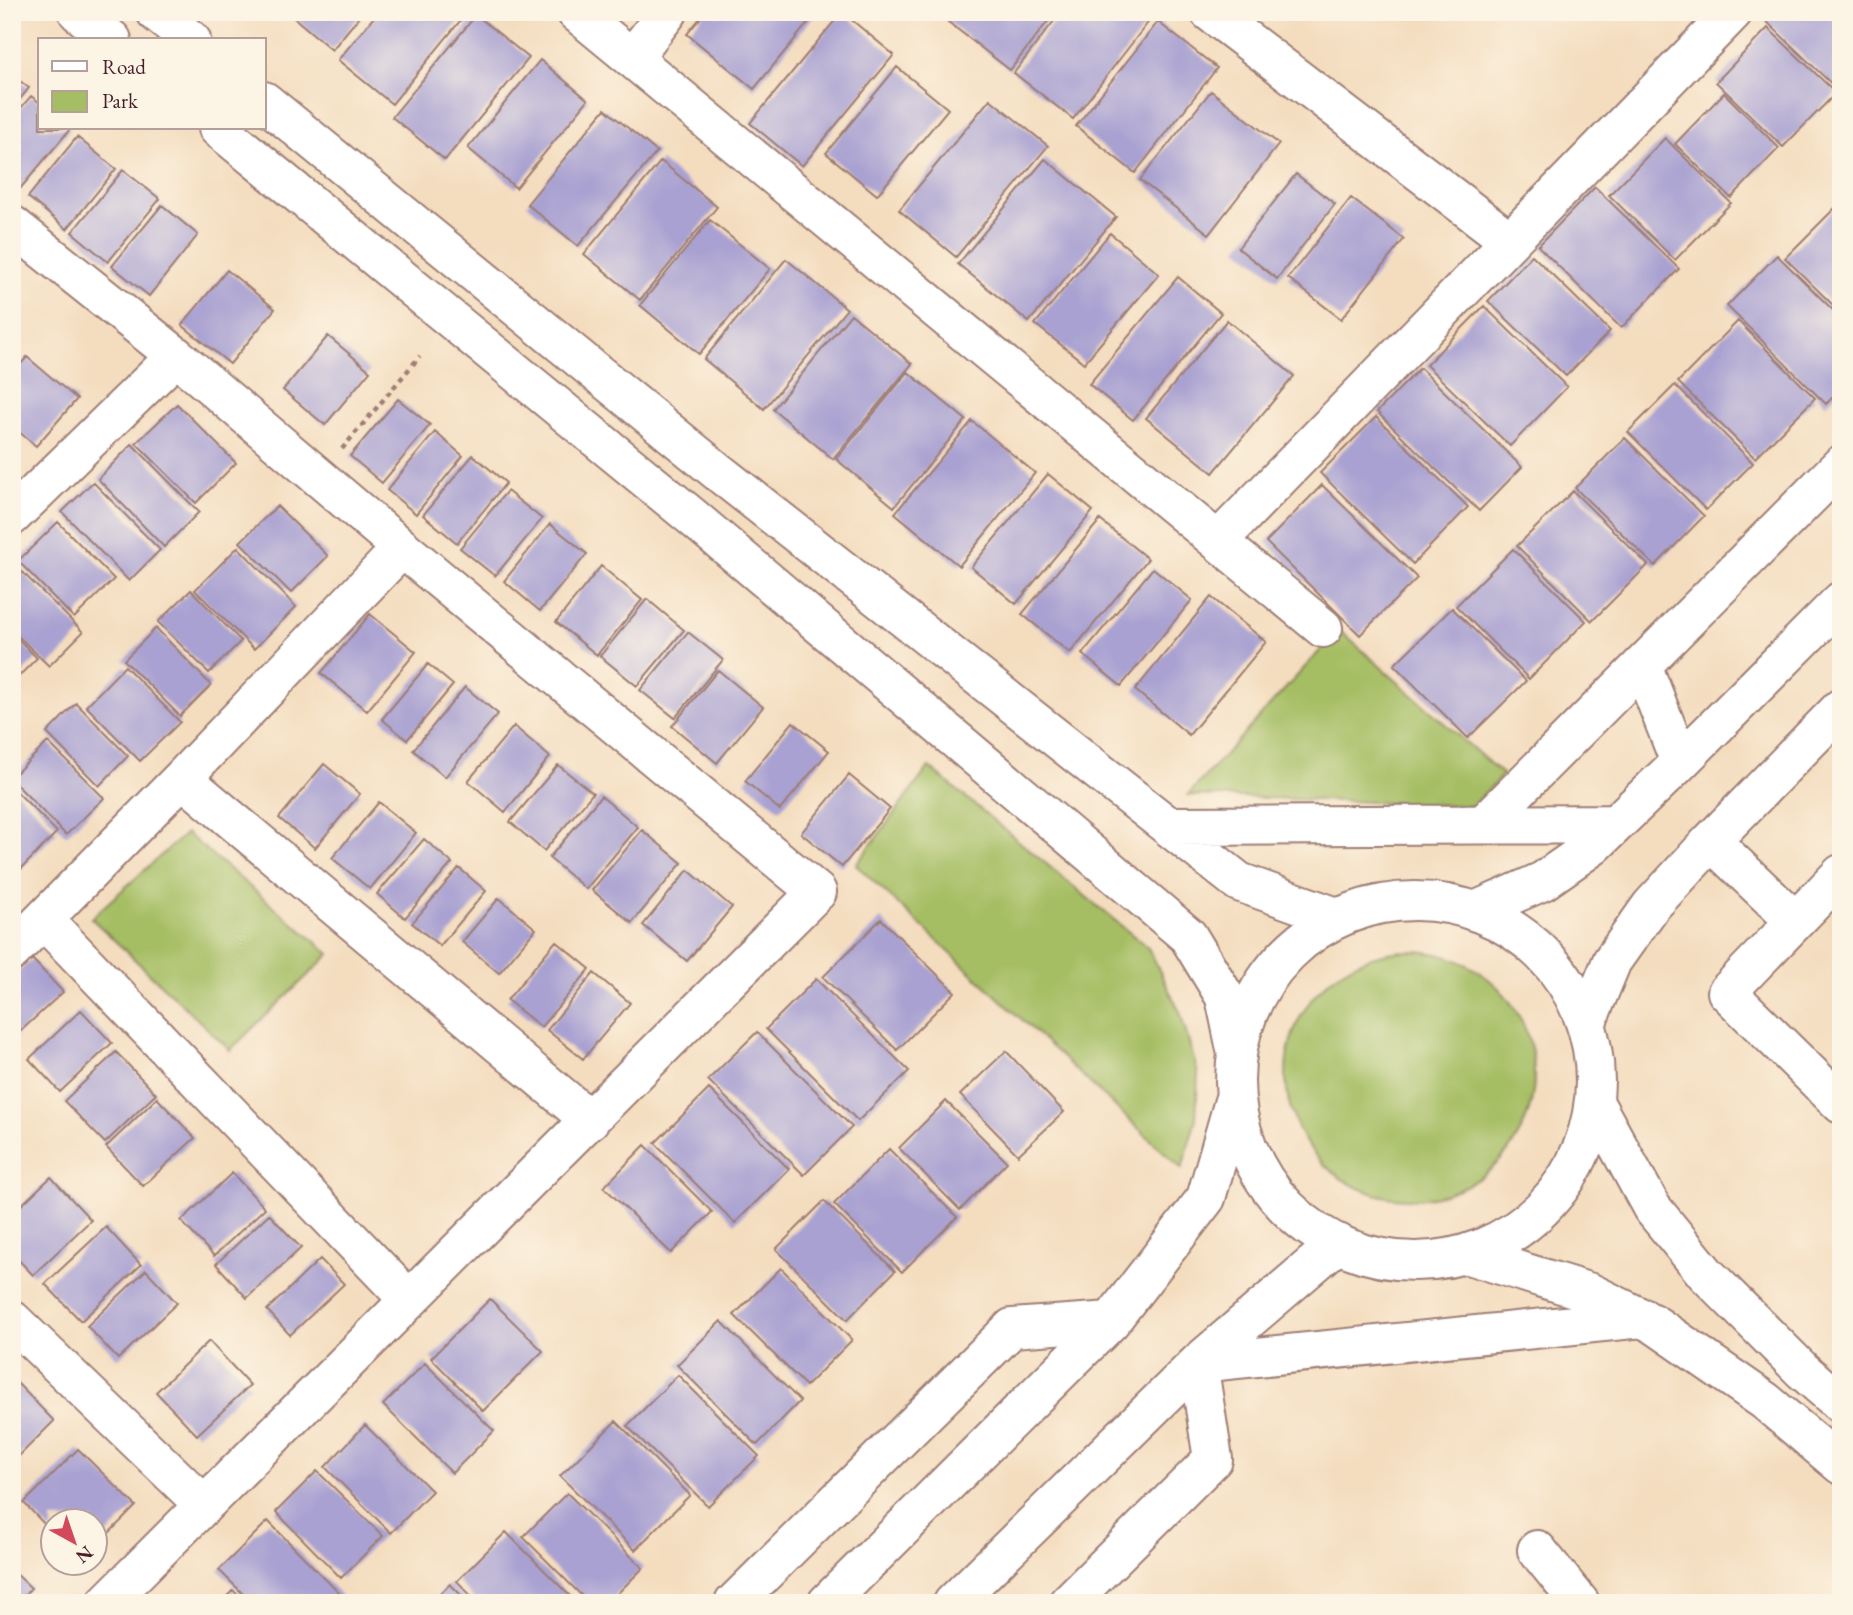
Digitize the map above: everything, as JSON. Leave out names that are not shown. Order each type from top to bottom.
[{"type":"street","points":[[78,12],[110,38]]},
{"type":"street","points":[[156,12],[188,38]]},
{"type":"street","points":[[576,12],[1323,628]]},
{"type":"street","points":[[632,58],[668,12]]},
{"type":"street","points":[[1210,12],[1510,241]]},
{"type":"street","points":[[1218,541],[1733,12]]},
{"type":"street","points":[[266,103],[728,480],[1238,882],[1339,918]]},
{"type":"street","points":[[220,130],[691,516],[1188,936],[1224,997],[1237,1054]]},
{"type":"street","points":[[12,226],[176,356],[402,548],[817,892],[106,1603]]},
{"type":"street","points":[[12,516],[176,356]]},
{"type":"street","points":[[1484,824],[1841,465]]},
{"type":"street","points":[[12,951],[402,548]]},
{"type":"street","points":[[1475,911],[1544,881],[1593,846],[1841,601]]},
{"type":"street","points":[[1642,665],[1680,762]]},
{"type":"street","points":[[1586,1024],[1612,961],[1651,906],[1841,708]]},
{"type":"street","points":[[181,778],[590,1120]]},
{"type":"street","points":[[1167,826],[1616,824]]},
{"type":"street","points":[[1711,841],[1795,921]]},
{"type":"street","points":[[1841,874],[1727,992],[1841,1104]]},
{"type":"street","points":[[827,1603],[1111,1321],[1206,1198],[1234,1101],[1237,1054],[1249,1011],[1271,973],[1302,942],[1339,918],[1374,905],[1411,901],[1448,904],[1501,922],[1545,955],[1563,976],[1586,1024],[1595,1069],[1594,1102],[1580,1153],[1552,1198],[1513,1233],[1465,1254],[1425,1261],[1385,1259],[1338,1243],[1303,1222],[1283,1205],[1254,1163],[1244,1139],[1234,1101]]},
{"type":"street","points":[[44,920],[409,1300]]},
{"type":"street","points":[[1594,1102],[1652,1208],[1706,1274],[1802,1370],[1841,1404]]},
{"type":"street","points":[[953,1603],[1198,1363],[1338,1243]]},
{"type":"street","points":[[1465,1254],[1591,1293],[1643,1318],[1765,1401],[1841,1465]]},
{"type":"street","points":[[1198,1363],[1643,1318]]},
{"type":"street","points":[[12,1320],[204,1505]]},
{"type":"street","points":[[734,1603],[1012,1328],[1111,1321]]},
{"type":"street","points":[[1068,1603],[1213,1459],[1198,1363]]},
{"type":"street","points":[[1537,1550],[1580,1603]]},
{"type":"path","points":[[318,477],[420,356]]},
{"type":"green space","points":[[1339,630],[1503,775],[1472,806],[1188,795]]},
{"type":"green space","points":[[929,767],[1148,948],[1180,1012],[1198,1073],[1196,1119],[1182,1169],[856,865]]},
{"type":"green space","points":[[186,833],[330,954],[230,1050],[91,918]]},
{"type":"green space","points":[[1398,951],[1422,951],[1458,960],[1498,987],[1525,1027],[1532,1051],[1532,1099],[1525,1123],[1498,1163],[1458,1190],[1422,1199],[1398,1199],[1362,1190],[1331,1171],[1314,1154],[1295,1123],[1291,1111],[1286,1087],[1286,1063],[1295,1027],[1314,996],[1331,979],[1362,960],[1374,956]]},
{"type":"building","points":[[295,12],[363,12],[332,50],[292,16]]},
{"type":"building","points":[[378,12],[461,12],[465,15],[392,104],[338,60]]},
{"type":"building","points":[[705,12],[817,12],[754,89],[687,34]]},
{"type":"building","points":[[842,12],[894,55],[802,166],[750,123]]},
{"type":"building","points":[[954,12],[1055,12],[1010,70],[947,21]]},
{"type":"building","points":[[1061,12],[1140,12],[1150,20],[1073,119],[1014,73]]},
{"type":"building","points":[[1771,12],[1841,12],[1841,93],[1764,19]]},
{"type":"building","points":[[476,15],[529,58],[445,160],[392,117]]},
{"type":"building","points":[[1158,22],[1217,68],[1135,173],[1076,126]]},
{"type":"building","points":[[1768,28],[1836,93],[1783,147],[1716,82]]},
{"type":"building","points":[[540,60],[588,100],[516,188],[468,148]]},
{"type":"building","points":[[897,67],[948,109],[877,195],[826,153]]},
{"type":"building","points":[[12,75],[29,88],[12,109]]},
{"type":"building","points":[[1211,91],[1279,144],[1209,234],[1140,180]]},
{"type":"building","points":[[1724,93],[1779,148],[1731,198],[1675,144]]},
{"type":"building","points":[[31,96],[38,101],[38,130],[69,130],[19,190],[12,184],[12,118]]},
{"type":"building","points":[[990,99],[1048,146],[956,257],[899,210]]},
{"type":"building","points":[[605,109],[657,152],[578,246],[527,204]]},
{"type":"building","points":[[77,137],[116,169],[67,229],[28,197]]},
{"type":"building","points":[[1665,138],[1731,203],[1675,260],[1609,195]]},
{"type":"building","points":[[1045,159],[1116,217],[1029,322],[958,264]]},
{"type":"building","points":[[661,161],[717,207],[640,300],[584,254]]},
{"type":"building","points":[[123,170],[160,199],[108,262],[72,232]]},
{"type":"building","points":[[1296,174],[1335,204],[1277,279],[1238,248]]},
{"type":"building","points":[[1595,187],[1679,269],[1621,328],[1538,246]]},
{"type":"building","points":[[1351,198],[1404,239],[1341,319],[1288,278]]},
{"type":"building","points":[[1841,202],[1841,313],[1785,258]]},
{"type":"building","points":[[162,205],[198,235],[149,296],[112,266]]},
{"type":"building","points":[[710,220],[770,269],[699,354],[640,305]]},
{"type":"building","points":[[1110,233],[1159,274],[1084,363],[1035,324]]},
{"type":"building","points":[[1532,255],[1610,331],[1566,376],[1488,301]]},
{"type":"building","points":[[1777,255],[1841,318],[1841,389],[1826,404],[1727,306]]},
{"type":"building","points":[[786,259],[847,309],[764,409],[704,359]]},
{"type":"building","points":[[227,270],[275,309],[230,364],[182,325]]},
{"type":"building","points":[[1178,277],[1221,313],[1133,420],[1089,384]]},
{"type":"building","points":[[1484,306],[1567,387],[1510,446],[1426,365]]},
{"type":"building","points":[[851,314],[912,364],[833,459],[773,409]]},
{"type":"building","points":[[1227,320],[1294,376],[1213,473],[1146,418]]},
{"type":"building","points":[[1738,321],[1815,398],[1755,458],[1678,382]]},
{"type":"building","points":[[328,336],[370,371],[325,425],[283,390]]},
{"type":"building","points":[[27,357],[77,399],[36,446],[12,426],[12,374]]},
{"type":"building","points":[[1420,368],[1522,467],[1479,511],[1377,412]]},
{"type":"building","points":[[908,372],[966,420],[894,507],[836,459]]},
{"type":"building","points":[[1675,385],[1753,463],[1706,510],[1628,432]]},
{"type":"building","points":[[398,399],[430,425],[382,483],[350,456]]},
{"type":"building","points":[[177,404],[236,463],[196,503],[136,443]]},
{"type":"building","points":[[1376,417],[1468,507],[1413,564],[1320,473]]},
{"type":"building","points":[[972,421],[1035,473],[959,566],[895,513]]},
{"type":"building","points":[[435,432],[463,456],[416,514],[387,490]]},
{"type":"building","points":[[1625,438],[1704,516],[1655,566],[1575,488]]},
{"type":"building","points":[[132,444],[199,512],[164,547],[98,479]]},
{"type":"building","points":[[473,455],[506,483],[457,543],[423,515]]},
{"type":"building","points":[[1048,474],[1093,511],[1016,604],[971,567]]},
{"type":"building","points":[[93,482],[160,550],[129,581],[62,512]]},
{"type":"building","points":[[1322,485],[1417,578],[1360,635],[1266,542]]},
{"type":"building","points":[[507,491],[542,519],[495,576],[460,548]]},
{"type":"building","points":[[1573,491],[1648,565],[1592,621],[1517,546]]},
{"type":"building","points":[[277,506],[328,556],[291,593],[240,542]]},
{"type":"building","points":[[1100,520],[1148,559],[1070,653],[1022,614]]},
{"type":"building","points":[[58,522],[114,579],[74,618],[18,561]]},
{"type":"building","points":[[550,524],[587,554],[540,611],[504,581]]},
{"type":"building","points":[[238,547],[296,607],[254,649],[195,590]]},
{"type":"building","points":[[1513,549],[1586,621],[1529,679],[1456,606]]},
{"type":"building","points":[[12,562],[83,632],[49,666],[12,630]]},
{"type":"building","points":[[601,566],[642,600],[597,655],[556,622]]},
{"type":"building","points":[[1153,568],[1192,600],[1121,686],[1082,654]]},
{"type":"building","points":[[191,590],[241,641],[209,673],[158,622]]},
{"type":"building","points":[[1211,597],[1266,642],[1189,735],[1135,690]]},
{"type":"building","points":[[647,599],[684,630],[637,686],[600,656]]},
{"type":"building","points":[[1452,608],[1526,681],[1468,738],[1394,665]]},
{"type":"building","points":[[370,614],[416,652],[367,711],[321,673]]},
{"type":"building","points":[[156,628],[211,685],[180,716],[124,660]]},
{"type":"building","points":[[688,632],[723,660],[675,718],[640,690]]},
{"type":"building","points":[[12,633],[37,658],[12,683]]},
{"type":"building","points":[[428,664],[453,685],[407,740],[382,719]]},
{"type":"building","points":[[125,666],[180,722],[140,761],[86,706]]},
{"type":"building","points":[[718,670],[763,707],[717,763],[672,726]]},
{"type":"building","points":[[465,687],[498,714],[445,777],[413,750]]},
{"type":"building","points":[[76,703],[128,756],[99,786],[47,733]]},
{"type":"building","points":[[793,722],[829,751],[780,810],[745,781]]},
{"type":"building","points":[[514,726],[550,757],[505,812],[468,781]]},
{"type":"building","points":[[48,742],[104,798],[66,835],[12,780]]},
{"type":"building","points":[[324,764],[360,794],[315,848],[279,818]]},
{"type":"building","points":[[558,765],[593,793],[544,851],[510,822]]},
{"type":"building","points":[[849,775],[890,809],[842,867],[801,833]]},
{"type":"building","points":[[12,787],[57,832],[21,869],[12,861]]},
{"type":"building","points":[[601,796],[638,827],[586,889],[549,858]]},
{"type":"building","points":[[379,802],[416,833],[370,889],[332,858]]},
{"type":"building","points":[[642,830],[682,863],[632,923],[592,890]]},
{"type":"building","points":[[424,839],[452,863],[405,918],[377,894]]},
{"type":"building","points":[[459,868],[486,891],[440,946],[412,923]]},
{"type":"building","points":[[688,870],[732,907],[687,961],[643,925]]},
{"type":"building","points":[[499,898],[536,929],[499,973],[462,942]]},
{"type":"building","points":[[881,919],[955,992],[897,1050],[823,977]]},
{"type":"building","points":[[556,941],[590,969],[541,1027],[507,1000]]},
{"type":"building","points":[[32,959],[63,992],[12,1039],[12,978]]},
{"type":"building","points":[[594,973],[630,1003],[583,1059],[547,1030]]},
{"type":"building","points":[[816,979],[909,1071],[858,1121],[766,1029]]},
{"type":"building","points":[[81,1010],[112,1043],[60,1092],[29,1059]]},
{"type":"building","points":[[757,1032],[852,1127],[804,1175],[708,1080]]},
{"type":"building","points":[[1006,1051],[1064,1112],[1018,1155],[960,1095]]},
{"type":"building","points":[[116,1052],[156,1094],[105,1143],[64,1101]]},
{"type":"building","points":[[709,1089],[789,1169],[735,1223],[655,1143]]},
{"type":"building","points":[[157,1098],[195,1138],[143,1186],[106,1147]]},
{"type":"building","points":[[946,1101],[1007,1162],[960,1210],[899,1148]]},
{"type":"building","points":[[645,1145],[712,1212],[671,1253],[604,1187]]},
{"type":"building","points":[[889,1149],[957,1217],[902,1272],[834,1204]]},
{"type":"building","points":[[232,1173],[265,1208],[214,1256],[181,1221]]},
{"type":"building","points":[[51,1177],[91,1220],[33,1275],[12,1253],[12,1214]]},
{"type":"building","points":[[824,1201],[895,1271],[847,1320],[776,1249]]},
{"type":"building","points":[[269,1214],[301,1248],[247,1298],[216,1264]]},
{"type":"building","points":[[106,1227],[141,1265],[81,1321],[45,1284]]},
{"type":"building","points":[[320,1259],[344,1284],[290,1335],[267,1310]]},
{"type":"building","points":[[781,1268],[852,1340],[806,1386],[734,1315]]},
{"type":"building","points":[[146,1270],[177,1303],[118,1359],[87,1326]]},
{"type":"building","points":[[490,1299],[543,1351],[483,1411],[431,1358]]},
{"type":"building","points":[[721,1321],[800,1401],[757,1445],[677,1365]]},
{"type":"building","points":[[209,1341],[250,1385],[197,1435],[156,1392]]},
{"type":"building","points":[[425,1363],[494,1431],[452,1473],[383,1405]]},
{"type":"building","points":[[678,1375],[759,1456],[708,1506],[627,1426]]},
{"type":"building","points":[[18,1384],[54,1421],[12,1463],[12,1390]]},
{"type":"building","points":[[616,1421],[690,1495],[635,1550],[560,1476]]},
{"type":"building","points":[[365,1425],[432,1491],[391,1533],[325,1467]]},
{"type":"building","points":[[78,1449],[136,1506],[108,1534],[108,1506],[38,1506],[38,1518],[24,1503]]},
{"type":"building","points":[[317,1471],[383,1536],[341,1578],[276,1512]]},
{"type":"building","points":[[567,1493],[643,1568],[608,1603],[589,1603],[523,1537]]},
{"type":"building","points":[[268,1521],[343,1597],[338,1603],[252,1603],[219,1570]]},
{"type":"building","points":[[506,1532],[577,1603],[478,1603],[457,1581]]},
{"type":"building","points":[[12,1570],[31,1588],[16,1603],[12,1603]]},
{"type":"building","points":[[450,1584],[469,1603],[431,1603]]},
{"type":"building","points":[[233,1590],[245,1603],[221,1603]]}]
